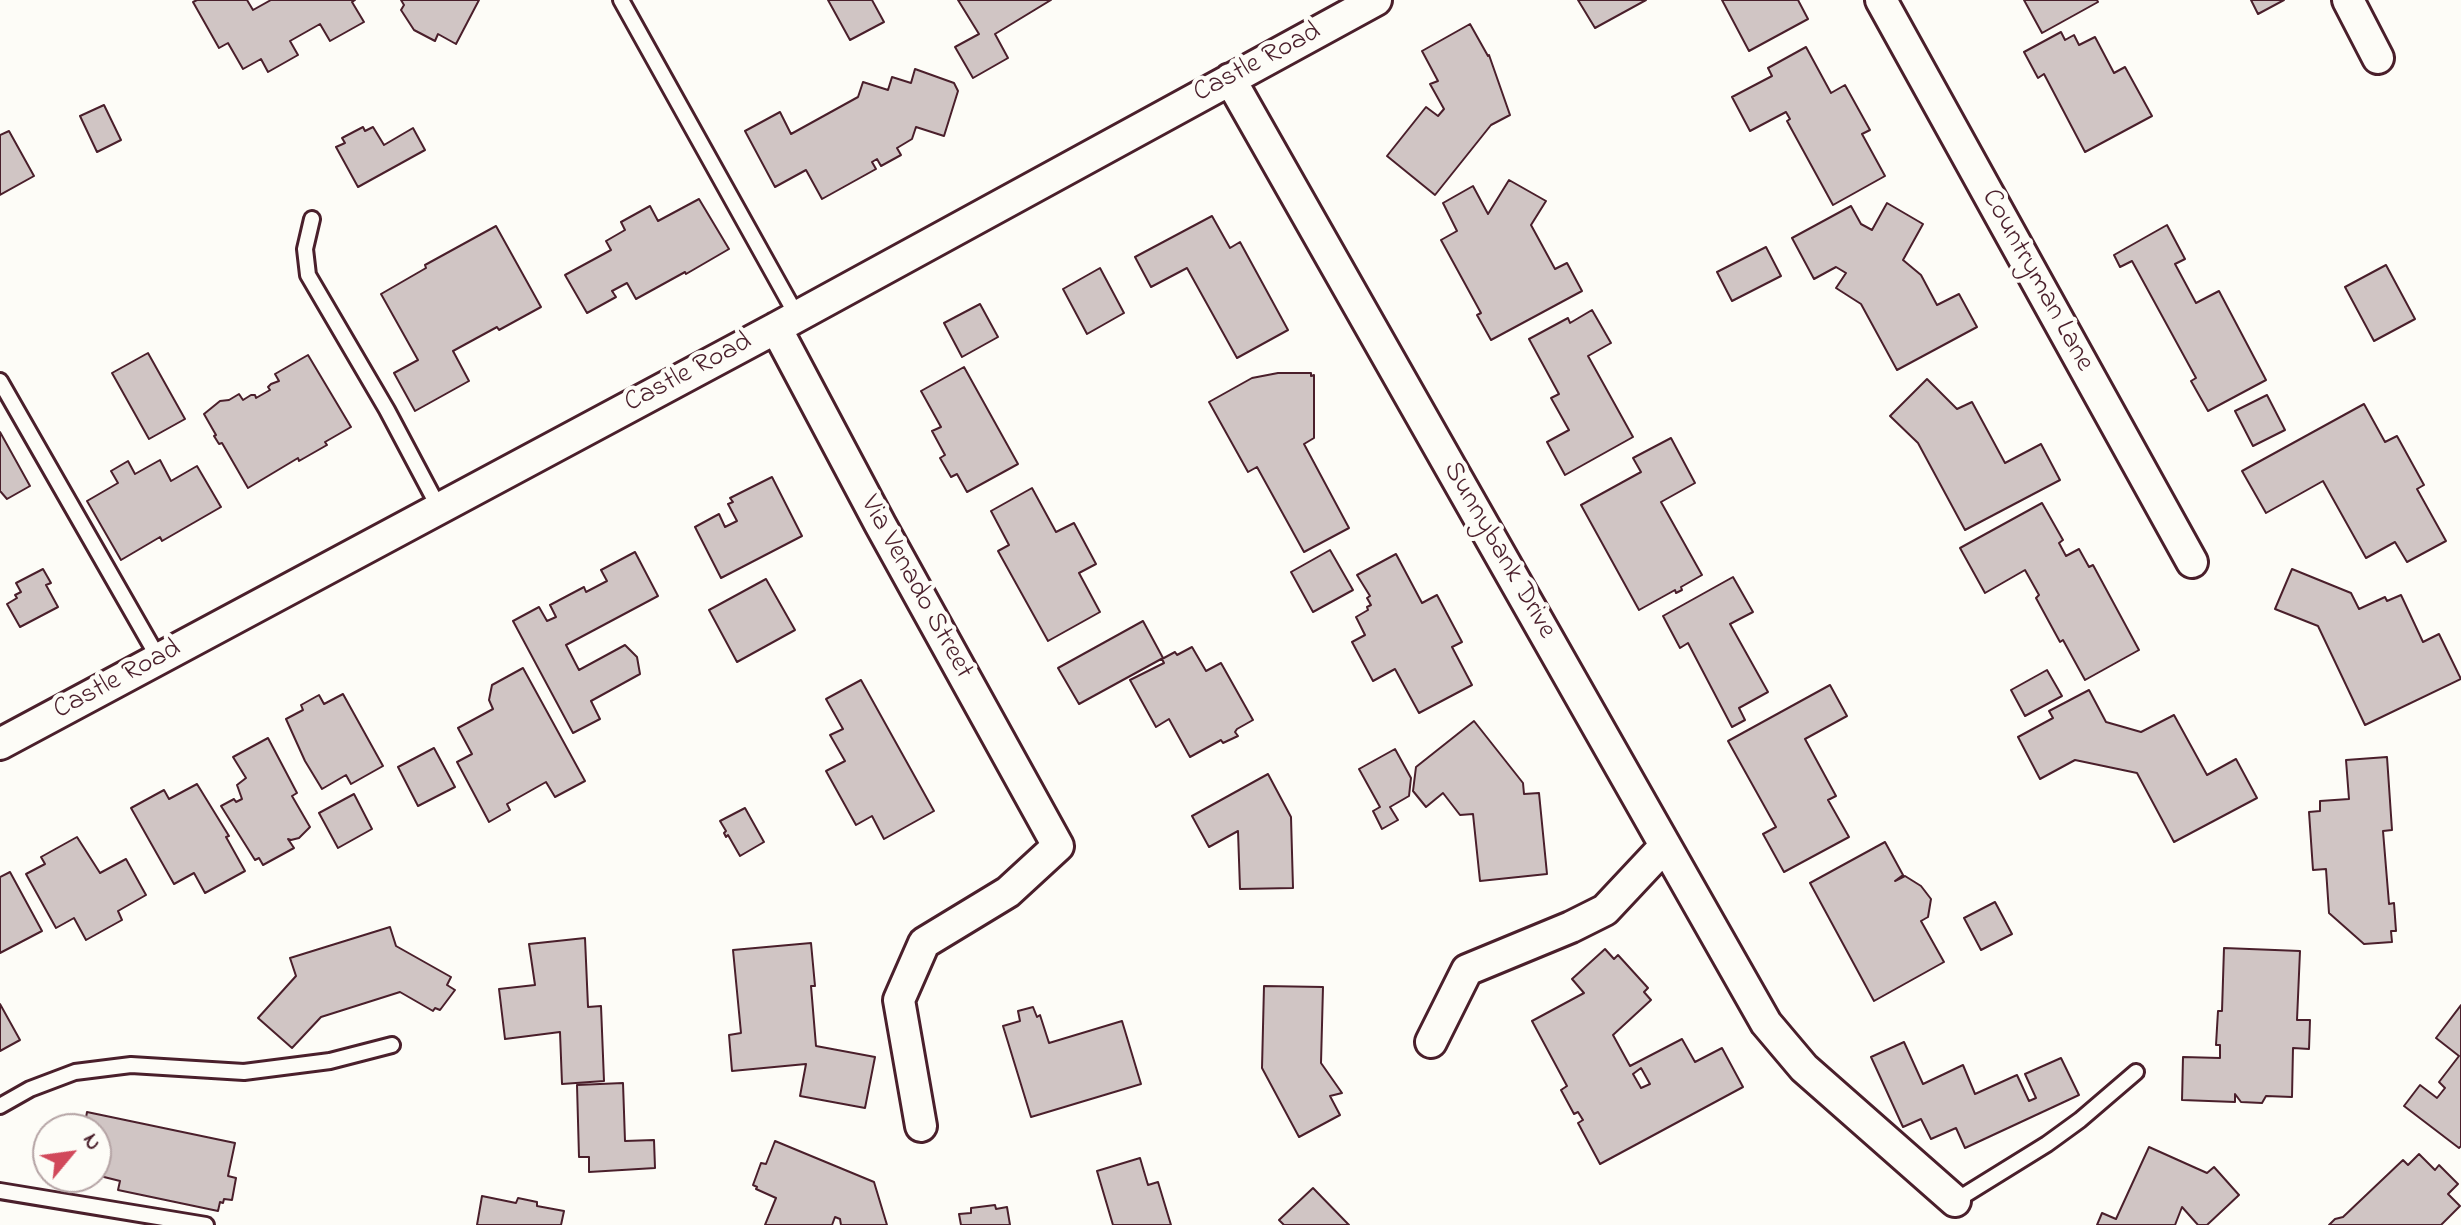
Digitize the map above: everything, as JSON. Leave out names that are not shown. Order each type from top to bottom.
[{"type":"street","name":"Castle Road","points":[[0,744],[787,322],[1376,0]]},
{"type":"street","name":"Countryman Lane","points":[[1881,0],[2192,562]]},
{"type":"street","points":[[2348,0],[2378,58]]},
{"type":"street","name":"Sunnybank Drive","points":[[1230,79],[1766,1023],[1804,1068],[1955,1201]]},
{"type":"street","name":"Via Venado Street","points":[[787,322],[880,524],[1058,846],[1008,892],[924,943],[899,1000],[921,1126]]},
{"type":"street","points":[[1431,1042],[1467,970],[1605,910],[1665,846]]},
{"type":"lane","points":[[621,0],[787,322]]},
{"type":"lane","points":[[312,219],[305,249],[308,275],[387,410],[439,508]]},
{"type":"lane","points":[[0,381],[159,659]]},
{"type":"lane","points":[[0,1106],[30,1089],[75,1072],[131,1065],[244,1072],[330,1061],[392,1045]]},
{"type":"lane","points":[[1955,1201],[2069,1128],[2136,1072]]},
{"type":"lane","points":[[0,1191],[206,1225]]},
{"type":"building","points":[[247,0],[253,10],[271,0],[355,0],[352,2],[364,22],[330,41],[320,24],[290,41],[298,55],[268,72],[261,59],[243,69],[228,43],[219,48],[193,2]]},
{"type":"building","points":[[401,0],[479,0],[456,44],[438,34],[435,41],[414,30],[401,10],[404,5]]},
{"type":"building","points":[[828,0],[872,0],[884,22],[850,40]]},
{"type":"building","points":[[958,0],[1051,0],[995,34],[1008,58],[973,78],[955,47],[979,34]]},
{"type":"building","points":[[1578,0],[1646,0],[1595,28]]},
{"type":"building","points":[[1722,0],[1798,0],[1808,19],[1749,51]]},
{"type":"building","points":[[2024,0],[2097,0],[2098,2],[2042,33]]},
{"type":"building","points":[[2251,0],[2284,0],[2258,14]]},
{"type":"building","points":[[1470,24],[1489,55],[1510,115],[1491,125],[1435,195],[1387,156],[1426,107],[1438,116],[1444,109],[1430,84],[1438,81],[1422,51]]},
{"type":"building","points":[[2061,32],[2065,40],[2074,35],[2079,45],[2095,37],[2114,73],[2125,67],[2152,116],[2085,152],[2044,74],[2038,78],[2024,52]]},
{"type":"building","points":[[1806,47],[1831,93],[1845,85],[1870,130],[1862,134],[1885,176],[1833,205],[1787,121],[1790,119],[1786,112],[1750,131],[1732,97],[1772,76],[1768,68]]},
{"type":"building","points":[[915,69],[954,83],[958,91],[944,136],[916,127],[912,139],[897,148],[901,155],[881,166],[877,159],[872,162],[876,169],[822,199],[806,170],[775,187],[745,131],[780,112],[791,134],[858,97],[863,82],[888,90],[892,77],[911,83]]},
{"type":"building","points":[[104,105],[121,140],[97,152],[80,116]]},
{"type":"building","points":[[363,127],[365,131],[373,127],[384,145],[413,128],[425,150],[358,187],[336,147],[345,143],[342,138]]},
{"type":"building","points":[[9,131],[34,176],[0,195],[0,135]]},
{"type":"building","points":[[1509,180],[1546,201],[1531,225],[1555,269],[1567,263],[1582,291],[1491,340],[1477,315],[1481,313],[1441,240],[1457,231],[1443,203],[1473,186],[1488,214]]},
{"type":"building","points":[[699,199],[729,249],[636,299],[627,283],[612,291],[616,297],[587,313],[565,275],[611,250],[606,241],[625,230],[621,222],[650,206],[658,221]]},
{"type":"building","points":[[1887,203],[1923,224],[1903,260],[1921,275],[1937,305],[1959,294],[1977,327],[1897,370],[1861,304],[1836,288],[1846,273],[1836,267],[1814,279],[1792,238],[1851,206],[1861,224],[1872,230]]},
{"type":"building","points":[[1212,216],[1230,248],[1240,242],[1288,330],[1237,358],[1187,268],[1151,287],[1135,257]]},
{"type":"building","points":[[2167,225],[2185,259],[2175,264],[2196,303],[2219,291],[2266,380],[2208,411],[2191,381],[2196,378],[2132,261],[2120,267],[2114,255]]},
{"type":"building","points":[[496,226],[541,307],[453,351],[469,381],[415,411],[394,373],[418,360],[381,294],[426,268],[425,265]]},
{"type":"building","points":[[1766,247],[1781,276],[1732,301],[1717,272]]},
{"type":"building","points":[[2386,265],[2415,319],[2374,341],[2345,287]]},
{"type":"building","points":[[1100,268],[1124,313],[1087,334],[1063,289]]},
{"type":"building","points":[[980,304],[998,337],[962,357],[944,323]]},
{"type":"building","points":[[1592,310],[1611,343],[1588,356],[1633,437],[1565,475],[1547,442],[1569,430],[1551,398],[1559,394],[1529,339],[1568,318],[1570,323]]},
{"type":"building","points":[[148,353],[185,419],[149,439],[112,373]]},
{"type":"building","points":[[308,355],[351,427],[325,442],[327,445],[299,461],[298,458],[248,488],[222,443],[219,444],[214,436],[204,414],[220,401],[239,394],[243,400],[251,395],[256,398],[279,381],[275,374]]},
{"type":"building","points":[[964,367],[1018,464],[967,492],[957,474],[951,477],[940,458],[945,455],[932,431],[941,427],[921,391]]},
{"type":"building","points":[[1278,373],[1314,375],[1314,438],[1304,444],[1349,528],[1304,552],[1257,467],[1248,472],[1209,402],[1252,378]]},
{"type":"building","points":[[1927,379],[1957,409],[1972,402],[2005,463],[2041,444],[2060,480],[1965,530],[1918,443],[1890,416]]},
{"type":"building","points":[[2267,395],[2285,430],[2253,446],[2235,411]]},
{"type":"building","points":[[2364,404],[2385,442],[2397,436],[2424,485],[2417,489],[2446,541],[2407,562],[2395,542],[2366,558],[2323,481],[2266,513],[2242,471]]},
{"type":"building","points":[[0,432],[30,486],[7,499],[0,491]]},
{"type":"building","points":[[1671,438],[1695,483],[1661,502],[1702,575],[1681,587],[1682,590],[1676,593],[1675,590],[1639,610],[1581,505],[1641,472],[1633,458]]},
{"type":"building","points":[[160,460],[171,481],[197,466],[221,507],[162,541],[160,537],[121,560],[87,501],[118,483],[111,471],[128,461],[135,474]]},
{"type":"building","points":[[772,477],[802,536],[721,578],[695,527],[719,514],[725,527],[737,521],[728,504],[733,502],[730,498]]},
{"type":"building","points":[[1032,488],[1056,532],[1074,523],[1096,564],[1079,573],[1100,612],[1048,641],[998,551],[1009,545],[991,511]]},
{"type":"building","points":[[2042,503],[2063,540],[2059,543],[2066,556],[2079,549],[2089,567],[2093,565],[2139,650],[2085,680],[2036,598],[2039,595],[2025,570],[1985,593],[1960,548]]},
{"type":"building","points":[[1330,550],[1353,590],[1313,612],[1291,572]]},
{"type":"building","points":[[635,552],[658,596],[566,645],[579,670],[625,645],[637,657],[640,674],[591,701],[600,719],[573,733],[513,621],[539,607],[547,621],[556,617],[550,605],[584,587],[586,592],[607,581],[601,570]]},
{"type":"building","points":[[1396,554],[1422,603],[1437,595],[1462,642],[1452,647],[1472,685],[1419,713],[1395,669],[1373,681],[1352,642],[1365,635],[1356,617],[1371,605],[1367,598],[1370,596],[1357,575]]},
{"type":"building","points":[[43,569],[51,583],[46,585],[58,607],[20,627],[7,604],[21,592],[16,583]]},
{"type":"building","points":[[2292,569],[2351,593],[2359,609],[2385,597],[2387,601],[2401,595],[2423,642],[2439,634],[2461,679],[2365,725],[2318,626],[2275,609]]},
{"type":"building","points":[[1733,577],[1753,612],[1730,624],[1768,692],[1739,708],[1745,720],[1732,727],[1688,643],[1680,648],[1663,616]]},
{"type":"building","points":[[766,579],[795,630],[737,662],[709,610]]},
{"type":"building","points":[[1143,621],[1163,658],[1079,704],[1058,668]]},
{"type":"building","points":[[1192,647],[1206,671],[1221,663],[1253,720],[1237,729],[1235,732],[1238,736],[1223,743],[1221,740],[1190,757],[1169,719],[1156,727],[1130,680],[1164,663],[1162,659],[1175,652],[1177,655]]},
{"type":"building","points":[[523,668],[585,781],[555,797],[546,782],[507,804],[510,810],[489,822],[457,762],[472,754],[458,728],[493,709],[489,700],[492,685]]},
{"type":"building","points":[[2047,670],[2062,696],[2025,716],[2011,690]]},
{"type":"building","points":[[861,680],[934,811],[884,839],[872,816],[856,825],[826,771],[845,761],[830,735],[843,729],[826,699]]},
{"type":"building","points":[[1830,685],[1847,716],[1805,739],[1836,796],[1828,800],[1849,837],[1784,872],[1763,834],[1776,827],[1728,741]]},
{"type":"building","points":[[2089,690],[2106,722],[2141,732],[2174,715],[2207,775],[2236,759],[2257,798],[2174,842],[2137,773],[2075,760],[2040,779],[2018,737],[2053,718],[2049,711]]},
{"type":"building","points":[[343,694],[383,766],[351,784],[346,775],[322,789],[286,719],[303,710],[301,705],[319,695],[324,704]]},
{"type":"building","points":[[1474,721],[1523,783],[1524,794],[1539,793],[1547,874],[1480,881],[1473,814],[1460,815],[1443,793],[1426,807],[1413,791],[1416,767]]},
{"type":"building","points":[[268,738],[297,793],[292,796],[310,827],[299,838],[288,839],[294,848],[263,865],[259,858],[255,860],[221,806],[234,799],[236,802],[242,799],[237,785],[246,778],[233,757]]},
{"type":"building","points":[[434,748],[455,787],[418,806],[398,767]]},
{"type":"building","points":[[1395,749],[1411,778],[1409,796],[1390,807],[1398,820],[1382,829],[1373,811],[1380,807],[1359,769]]},
{"type":"building","points":[[2387,757],[2392,830],[2383,831],[2389,904],[2394,903],[2396,931],[2391,931],[2392,942],[2364,944],[2329,913],[2326,869],[2313,870],[2309,812],[2320,811],[2320,801],[2349,799],[2346,760]]},
{"type":"building","points":[[1268,774],[1291,817],[1293,888],[1240,889],[1238,831],[1209,847],[1192,816]]},
{"type":"building","points":[[197,784],[229,836],[226,837],[245,871],[205,893],[194,873],[174,884],[131,808],[164,790],[169,799]]},
{"type":"building","points":[[354,794],[372,829],[338,848],[319,813]]},
{"type":"building","points":[[745,808],[764,842],[740,856],[728,835],[726,837],[720,821]]},
{"type":"building","points":[[77,837],[100,873],[126,859],[146,895],[118,911],[122,920],[86,940],[74,918],[56,928],[26,874],[45,864],[41,857]]},
{"type":"building","points":[[1885,842],[1903,875],[1895,881],[1905,876],[1921,886],[1931,899],[1928,917],[1921,921],[1944,962],[1874,1001],[1810,883]]},
{"type":"building","points":[[10,872],[42,931],[0,953],[0,877]]},
{"type":"building","points":[[1995,902],[2012,934],[1981,950],[1964,918]]},
{"type":"building","points":[[390,927],[396,946],[451,977],[447,985],[455,990],[440,1010],[435,1008],[433,1011],[400,992],[321,1017],[292,1048],[258,1018],[296,976],[290,958]]},
{"type":"building","points":[[585,938],[588,1007],[601,1006],[604,1081],[562,1084],[560,1032],[505,1039],[499,989],[535,985],[529,944]]},
{"type":"building","points":[[811,943],[816,1046],[875,1057],[865,1108],[800,1096],[806,1064],[732,1071],[729,1035],[741,1033],[733,950]]},
{"type":"building","points":[[2224,948],[2300,951],[2297,1020],[2310,1020],[2309,1049],[2293,1048],[2292,1097],[2266,1096],[2262,1103],[2241,1102],[2235,1094],[2235,1102],[2182,1100],[2183,1057],[2220,1058],[2220,1045],[2216,1045],[2218,1011],[2222,1011]]},
{"type":"building","points":[[1605,949],[1614,959],[1618,955],[1648,988],[1644,992],[1651,1000],[1613,1035],[1630,1066],[1682,1039],[1695,1062],[1722,1048],[1743,1087],[1600,1164],[1578,1123],[1583,1120],[1578,1112],[1574,1114],[1561,1090],[1567,1086],[1532,1021],[1584,993],[1572,979]],"holes":[[[1641,1068],[1650,1084],[1641,1088],[1633,1074]]]},
{"type":"building","points":[[1264,986],[1323,987],[1321,1063],[1342,1093],[1330,1096],[1340,1115],[1299,1137],[1262,1068]]},
{"type":"building","points":[[0,1004],[20,1040],[0,1051]]},
{"type":"building","points":[[2461,1005],[2459,1148],[2404,1106],[2420,1085],[2437,1098],[2445,1088],[2439,1082],[2459,1056],[2436,1038]]},
{"type":"building","points":[[1033,1007],[1037,1017],[1040,1015],[1049,1043],[1122,1021],[1141,1084],[1031,1117],[1003,1026],[1020,1021],[1018,1011]]},
{"type":"building","points":[[1904,1042],[1923,1084],[1963,1065],[1975,1094],[2017,1075],[2029,1101],[2036,1098],[2025,1074],[2061,1058],[2079,1095],[1965,1148],[1956,1128],[1931,1139],[1921,1119],[1903,1127],[1871,1057]]},
{"type":"building","points":[[623,1083],[625,1141],[654,1140],[655,1168],[589,1172],[589,1157],[579,1157],[577,1085]]},
{"type":"building","points":[[112,1117],[235,1143],[228,1176],[236,1178],[232,1200],[220,1202],[218,1211],[118,1190],[120,1181],[112,1179]]},
{"type":"building","points":[[775,1141],[874,1182],[887,1225],[841,1225],[840,1219],[835,1217],[832,1225],[765,1225],[776,1198],[753,1185],[761,1163],[766,1164]]},
{"type":"building","points":[[2149,1147],[2207,1173],[2214,1167],[2239,1195],[2207,1225],[2198,1225],[2182,1207],[2175,1225],[2097,1225],[2102,1213],[2116,1219]]},
{"type":"building","points":[[2419,1154],[2435,1170],[2439,1165],[2458,1184],[2448,1194],[2460,1206],[2441,1225],[2329,1225],[2343,1217],[2403,1160],[2408,1165]]},
{"type":"building","points":[[1140,1158],[1148,1185],[1158,1182],[1171,1225],[1113,1225],[1097,1171]]},
{"type":"building","points":[[1313,1188],[1349,1225],[1284,1225],[1279,1220]]},
{"type":"building","points":[[482,1196],[516,1203],[518,1198],[537,1202],[537,1206],[564,1211],[561,1225],[477,1225]]},
{"type":"building","points":[[995,1205],[996,1209],[1007,1207],[1010,1225],[961,1225],[959,1214],[971,1213],[971,1208]]}]
